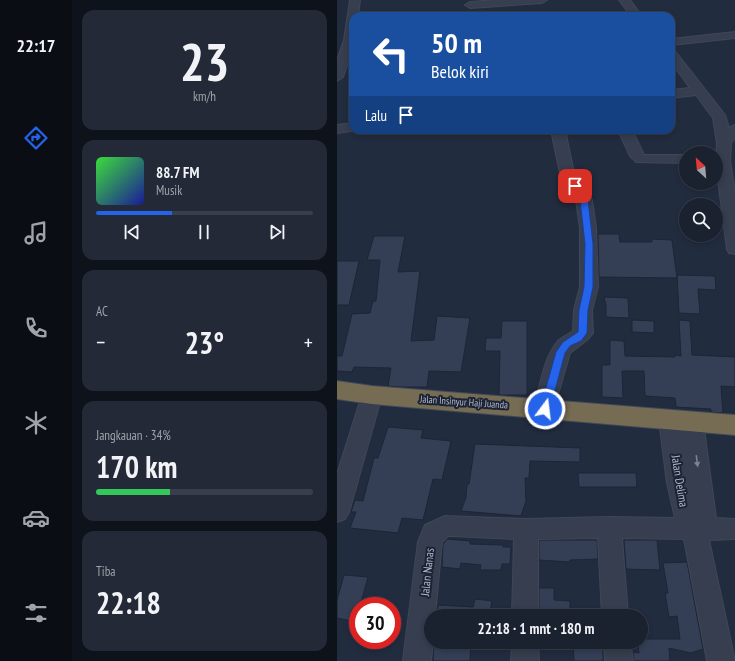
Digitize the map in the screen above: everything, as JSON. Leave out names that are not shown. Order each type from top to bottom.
[{"type":"highway","name":"Jalan Insinyur Haji Juanda","points":[[337,390],[372,395],[735,425]]},
{"type":"street","points":[[354,12],[355,0]]},
{"type":"street","points":[[472,12],[469,2],[542,0]]},
{"type":"street","points":[[624,0],[634,12]]},
{"type":"street","points":[[675,42],[735,35]]},
{"type":"street","points":[[337,40],[349,40]]},
{"type":"street","points":[[349,43],[337,76],[349,74]]},
{"type":"street","points":[[675,59],[720,118],[724,156],[732,202],[735,249]]},
{"type":"street","points":[[675,94],[699,91]]},
{"type":"street","points":[[337,129],[349,128]]},
{"type":"street","points":[[724,156],[735,129]]},
{"type":"street","points":[[545,409],[560,352],[567,344],[577,339],[583,333],[583,310],[589,287],[589,244],[584,200],[567,173],[559,134]]},
{"type":"street","points":[[627,134],[637,156],[641,159],[679,159]]},
{"type":"street","points":[[337,512],[372,395]]},
{"type":"street","name":"Jalan Delima","points":[[681,421],[702,495],[696,532],[721,661]]},
{"type":"street","name":"Jalan Nanas","points":[[417,661],[430,542],[434,532],[445,526],[526,529]]},
{"type":"street","points":[[609,527],[615,609]]},
{"type":"street","points":[[525,609],[526,529],[609,527],[696,532],[735,529]]},
{"type":"street","points":[[525,649],[525,661]]},
{"type":"street","points":[[618,649],[619,661]]},
{"type":"building","points":[[598,234],[619,234],[620,242],[652,242],[652,239],[672,240],[677,278],[599,277]]},
{"type":"building","points":[[374,236],[405,236],[398,272],[420,271],[411,341],[434,340],[437,316],[470,318],[461,372],[429,371],[427,387],[398,387],[388,386],[391,368],[354,367],[352,372],[337,371],[337,356],[342,356],[352,314],[370,313],[373,301],[376,301],[380,260],[367,260]]},
{"type":"building","points":[[337,261],[359,261],[349,305],[337,305]]},
{"type":"building","points":[[677,275],[715,276],[716,290],[698,289],[700,314],[679,313]]},
{"type":"building","points":[[604,297],[628,298],[629,318],[606,317]]},
{"type":"building","points":[[632,320],[654,321],[654,333],[632,332]]},
{"type":"building","points":[[679,320],[690,321],[692,355],[735,357],[735,387],[721,386],[723,413],[711,412],[711,409],[676,407],[675,398],[645,396],[644,371],[622,371],[623,398],[602,397],[602,365],[610,365],[610,340],[624,341],[625,356],[681,356]]},
{"type":"building","points":[[502,321],[527,321],[527,395],[499,395],[500,351],[485,351],[486,338],[501,338]]},
{"type":"building","points":[[388,427],[423,430],[421,438],[451,441],[442,480],[433,479],[423,520],[402,518],[398,533],[350,528],[356,512],[351,512],[355,500],[363,501],[374,458],[378,458]]},
{"type":"building","points":[[475,444],[580,448],[580,462],[530,461],[529,478],[525,478],[526,501],[521,516],[461,511],[466,497],[467,484],[469,484]]},
{"type":"building","points":[[578,473],[636,473],[637,487],[579,487]]},
{"type":"building","points":[[447,539],[470,541],[470,544],[503,545],[503,547],[511,547],[510,564],[502,564],[501,570],[480,570],[481,565],[461,563],[460,569],[442,567],[443,544]]},
{"type":"building","points":[[539,540],[597,540],[598,559],[570,560],[570,562],[539,560]]},
{"type":"building","points":[[624,540],[657,540],[660,570],[626,569]]},
{"type":"building","points":[[687,562],[703,649],[691,653],[669,648],[670,661],[634,661],[633,652],[639,653],[639,649],[648,649],[648,639],[680,639],[677,616],[669,617],[665,593],[668,593],[663,563]]},
{"type":"building","points":[[344,575],[368,577],[362,597],[349,597],[349,621],[337,618],[337,600]]},
{"type":"building","points":[[539,588],[554,588],[554,600],[570,601],[570,609],[539,609]]},
{"type":"building","points":[[475,599],[492,601],[491,609],[438,609],[438,605],[473,607]]},
{"type":"building","points":[[434,649],[471,649],[470,661],[433,661]]},
{"type":"building","points":[[573,649],[603,649],[603,661],[574,661]]},
{"type":"route","points":[[545,409],[560,352],[567,344],[577,339],[583,333],[583,310],[589,287],[589,244],[584,200],[575,186]]}]
